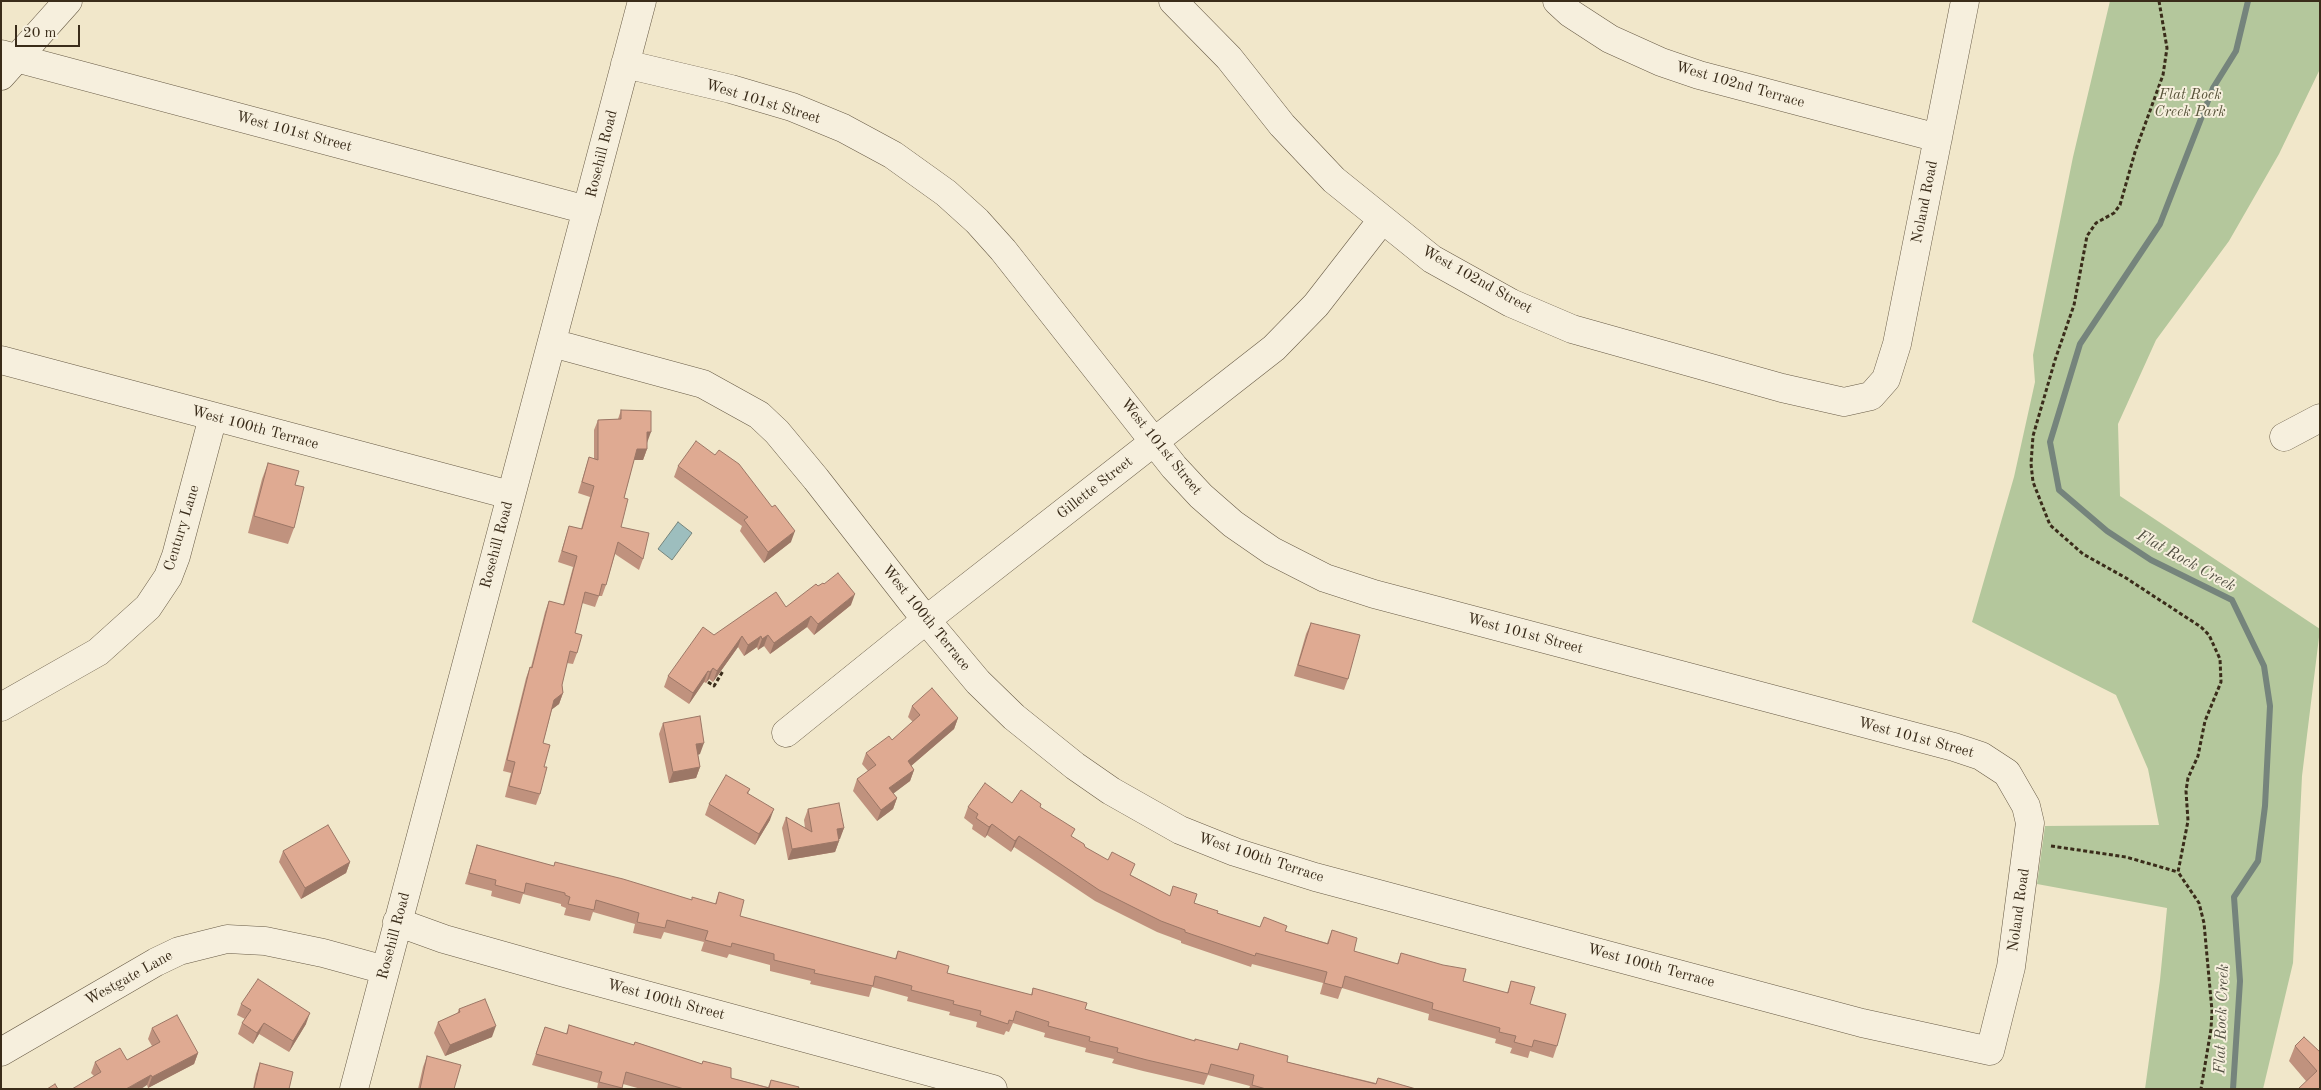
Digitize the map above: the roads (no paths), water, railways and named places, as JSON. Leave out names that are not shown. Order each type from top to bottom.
[{"type":"street","points":[[6,63],[68,1]]},
{"type":"street","name":"Rosehill Road","points":[[354,1089],[642,1]]},
{"type":"street","name":"West 102nd Street","points":[[1173,1],[1228,58],[1282,125],[1334,180],[1432,259],[1511,303],[1572,329],[1670,358],[1844,402],[1871,396]]},
{"type":"street","name":"West 102nd Terrace","points":[[1557,1],[1570,13],[1610,39],[1661,62],[1700,75],[1938,138]]},
{"type":"street","name":"Noland Road","points":[[1871,396],[1886,379],[1897,344],[1965,1]]},
{"type":"street","name":"West 101st Street","points":[[6,63],[587,210]]},
{"type":"street","name":"West 101st Street","points":[[625,64],[792,107],[843,128],[893,155],[946,193],[977,221],[1003,250],[1174,467],[1201,496],[1233,524],[1272,551],[1325,578],[1374,594],[1954,747],[1980,756],[2007,773]]},
{"type":"street","name":"Gillette Street","points":[[786,733],[926,620],[1274,348],[1316,305],[1382,220]]},
{"type":"street","name":"West 100th Terrace","points":[[552,343],[703,384],[759,415],[777,432],[811,472],[926,620],[984,688],[1014,717],[1075,766],[1111,791],[1180,830],[1227,849],[1316,877],[1862,1023],[1990,1051]]},
{"type":"street","name":"West 100th Terrace","points":[[5,364],[510,495]]},
{"type":"street","name":"Century Lane","points":[[1,707],[98,652],[148,607],[168,577],[176,556],[214,417]]},
{"type":"street","points":[[2284,438],[2320,418]]},
{"type":"street","name":"Noland Road","points":[[1990,1051],[2011,967],[2030,823],[2026,806],[2007,773]]},
{"type":"street","name":"West 100th Street","points":[[397,922],[444,939],[935,1081],[993,1089]]},
{"type":"street","name":"Westgate Lane","points":[[1,1052],[163,958],[179,951],[227,940],[265,941],[323,953],[385,970]]},
{"type":"water","points":[[678,522],[692,533],[672,560],[658,549]]},
{"type":"waterway","name":"Flat Rock Creek","points":[[2233,1089],[2240,981],[2234,897],[2258,861],[2265,806],[2270,706],[2264,666],[2232,600],[2151,560],[2107,531],[2059,490],[2050,442],[2080,344],[2160,224],[2213,88],[2236,51],[2248,1]]},
{"type":"park label","name":"Flat Rock Creek Park","points":[[2190,104]]}]
